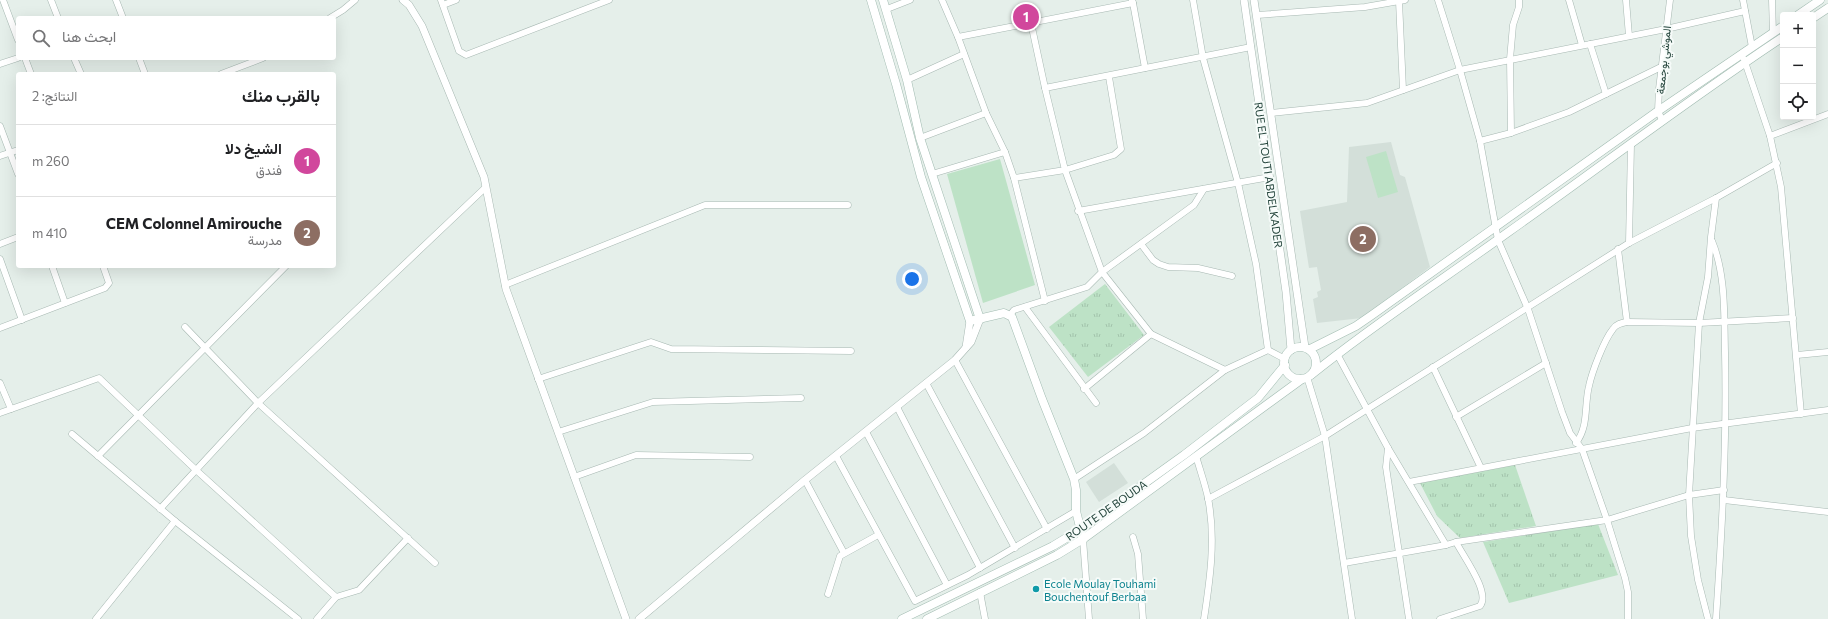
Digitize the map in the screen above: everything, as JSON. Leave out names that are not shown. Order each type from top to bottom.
[{"type":"main road","points":[[871,0],[896,84],[921,177],[970,322],[1004,313],[1010,315],[1014,320],[1042,399],[1074,479],[1076,490],[1076,511],[1083,539]]},
{"type":"main road","points":[[883,0],[887,9],[907,80],[920,138],[980,319]]},
{"type":"main road","points":[[1801,12],[1808,4],[1820,0]]},
{"type":"main road","points":[[1816,16],[1828,8]]},
{"type":"main road","points":[[1744,58],[1752,47],[1780,28]]},
{"type":"main road","points":[[1307,348],[1316,361],[1315,369],[1306,377],[1290,375],[1285,362],[1291,350],[1307,348],[1367,318],[1658,111],[1744,58],[1780,39]]},
{"type":"main road","name":"ROUTE DE BOUDA","points":[[929,618],[1057,555],[1083,539],[1336,354],[1631,144],[1744,58]]},
{"type":"main road","name":"ROUTE DE BOUDA","points":[[902,619],[1053,546],[1081,529],[1184,455],[1258,398],[1285,362]]},
{"type":"street","points":[[3,0],[16,35]]},
{"type":"street","points":[[51,0],[57,16]]},
{"type":"street","points":[[116,0],[122,16]]},
{"type":"street","points":[[333,16],[355,0]]},
{"type":"street","points":[[403,0],[409,5],[422,26],[484,177],[505,285],[626,619]]},
{"type":"street","points":[[456,0],[442,2],[459,51],[466,55],[609,0]]},
{"type":"street","points":[[887,9],[910,0]]},
{"type":"street","points":[[942,0],[958,37],[986,113],[1006,152],[1045,301]]},
{"type":"street","points":[[1193,0],[1203,58],[1238,183],[1256,264],[1268,350],[1285,362]]},
{"type":"street","name":"RUE EL TOUTI ABDELKADER","points":[[1244,0],[1286,292],[1291,350]]},
{"type":"street","name":"RUE EL TOUTI ABDELKADER","points":[[1254,0],[1307,348]]},
{"type":"street","points":[[1257,15],[1365,6],[1402,0],[1403,90]]},
{"type":"street","points":[[1438,0],[1480,141],[1498,240],[1528,308],[1562,412],[1570,433],[1582,449],[1607,520],[1628,592],[1628,619]]},
{"type":"street","points":[[1511,133],[1510,59],[1513,25],[1518,13],[1519,0]]},
{"type":"street","points":[[1569,0],[1582,45]]},
{"type":"street","points":[[1626,0],[1629,36]]},
{"type":"street","name":"الموشي بوجمعة","points":[[1662,120],[1658,111],[1661,67],[1670,0]]},
{"type":"street","points":[[1743,0],[1752,47]]},
{"type":"street","points":[[1772,0],[1773,33]]},
{"type":"street","points":[[958,37],[1133,2],[1145,68]]},
{"type":"street","points":[[1271,113],[1367,103],[1460,70],[1666,29],[1745,11]]},
{"type":"street","points":[[1031,23],[1065,170],[1078,211],[1102,272],[1151,334],[1225,370]]},
{"type":"street","points":[[1590,44],[1606,94]]},
{"type":"street","points":[[1045,88],[1109,77],[1145,68],[1203,58],[1251,47]]},
{"type":"street","points":[[907,80],[964,54]]},
{"type":"street","points":[[1744,58],[1770,136],[1781,187],[1801,414]]},
{"type":"street","points":[[0,64],[16,59]]},
{"type":"street","points":[[26,60],[30,72]]},
{"type":"street","points":[[75,60],[80,72]]},
{"type":"street","points":[[140,60],[144,72]]},
{"type":"street","points":[[226,72],[258,60]]},
{"type":"street","points":[[1480,141],[1511,133],[1569,112],[1661,67]]},
{"type":"street","points":[[1014,178],[1065,170],[1114,155],[1121,149],[1109,77]]},
{"type":"street","points":[[920,138],[986,113]]},
{"type":"street","points":[[1770,136],[1828,114]]},
{"type":"street","points":[[0,126],[16,168]]},
{"type":"street","points":[[1628,243],[1631,144]]},
{"type":"street","points":[[0,156],[16,150]]},
{"type":"street","points":[[932,174],[1006,152]]},
{"type":"street","points":[[1208,499],[1325,436],[1628,243],[1716,198],[1777,163]]},
{"type":"street","points":[[1078,211],[1270,177]]},
{"type":"street","points":[[160,509],[258,403],[486,187]]},
{"type":"street","points":[[1010,315],[1014,310],[1087,287],[1102,272],[1194,205],[1204,189]]},
{"type":"street","points":[[1708,619],[1698,580],[1691,536],[1689,495],[1698,323],[1708,277],[1716,198]]},
{"type":"street","points":[[505,285],[704,205],[848,205]]},
{"type":"street","points":[[1711,237],[1722,272],[1726,424],[1724,500],[1716,619]]},
{"type":"street","points":[[0,244],[16,238]]},
{"type":"street","points":[[1141,244],[1159,264],[1168,267],[1198,268],[1232,276]]},
{"type":"street","points":[[1618,249],[1627,322]]},
{"type":"street","points":[[0,259],[22,320]]},
{"type":"street","points":[[53,268],[65,303]]},
{"type":"street","points":[[0,328],[107,286],[109,280],[104,268]]},
{"type":"street","points":[[98,456],[284,268]]},
{"type":"street","points":[[1025,307],[1084,389],[1096,403]]},
{"type":"street","points":[[1576,443],[1584,430],[1589,386],[1594,369],[1613,329],[1618,324],[1627,322],[1698,323],[1793,318]]},
{"type":"street","points":[[638,619],[954,360],[966,349],[976,331],[980,319]]},
{"type":"street","points":[[966,349],[970,322]]},
{"type":"street","points":[[185,327],[258,403],[435,563]]},
{"type":"street","points":[[1084,389],[1151,334]]},
{"type":"street","points":[[538,379],[651,342],[671,349],[851,351]]},
{"type":"street","points":[[1074,479],[1144,433],[1225,370],[1268,350]]},
{"type":"street","points":[[1797,355],[1828,352]]},
{"type":"street","points":[[1336,354],[1368,409],[1388,448],[1446,545]]},
{"type":"street","points":[[954,360],[1047,529]]},
{"type":"street","points":[[1456,417],[1546,364]]},
{"type":"street","points":[[1433,367],[1481,468]]},
{"type":"street","points":[[1306,377],[1325,436],[1352,619]]},
{"type":"street","points":[[0,413],[100,378],[196,470],[336,597]]},
{"type":"street","points":[[0,382],[11,409]]},
{"type":"street","points":[[926,383],[1015,548]]},
{"type":"street","points":[[558,432],[653,402],[801,398]]},
{"type":"street","points":[[897,407],[980,568]]},
{"type":"street","points":[[1409,482],[1692,428],[1828,410]]},
{"type":"street","points":[[866,432],[947,585]]},
{"type":"street","points":[[72,434],[160,509],[298,619]]},
{"type":"street","points":[[1388,448],[1386,467],[1409,619]]},
{"type":"street","points":[[574,477],[636,455],[750,458]]},
{"type":"street","points":[[836,456],[913,600],[919,600],[980,568],[1076,511]]},
{"type":"street","points":[[1196,456],[1208,499],[1211,548],[1204,619]]},
{"type":"street","points":[[806,480],[844,553]]},
{"type":"street","points":[[1344,563],[1399,554],[1456,542],[1607,520],[1689,495],[1724,490]]},
{"type":"street","points":[[1724,500],[1828,512]]},
{"type":"street","points":[[96,619],[175,521]]},
{"type":"street","points":[[828,594],[838,560],[844,553],[878,535]]},
{"type":"street","points":[[1133,537],[1138,554],[1143,619]]},
{"type":"street","points":[[317,619],[336,597],[359,590],[408,538]]},
{"type":"street","points":[[1083,539],[1089,619]]},
{"type":"street","points":[[1440,619],[1479,607],[1484,598],[1482,588],[1456,542]]},
{"type":"street","points":[[980,592],[985,619]]},
{"type":"shaded area","points":[[1391,142],[1400,175],[1405,177],[1430,267],[1362,318],[1317,323],[1313,299],[1318,297],[1317,292],[1321,290],[1317,267],[1309,268],[1300,211],[1347,202],[1349,147]]},
{"type":"shaded area","points":[[1114,463],[1128,483],[1099,502],[1086,482]]},
{"type":"green space","points":[[1386,151],[1398,192],[1378,198],[1366,157]]},
{"type":"green space","points":[[1000,159],[1035,285],[983,303],[947,174]]},
{"type":"green space","points":[[1105,284],[1144,335],[1088,377],[1049,327]]},
{"type":"green space","points":[[1515,465],[1536,526],[1460,538],[1437,516],[1420,483]]},
{"type":"green space","points":[[1598,524],[1618,575],[1509,603],[1483,542]]},
{"type":"place","name":"الشيخ دلا","points":[[1026,17]]},
{"type":"place","name":"CEM Colonnel Amirouche","points":[[1363,239]]},
{"type":"place","name":"Ecole Moulay Touhami Bouchentouf Berbaa","points":[[1036,589]]}]
